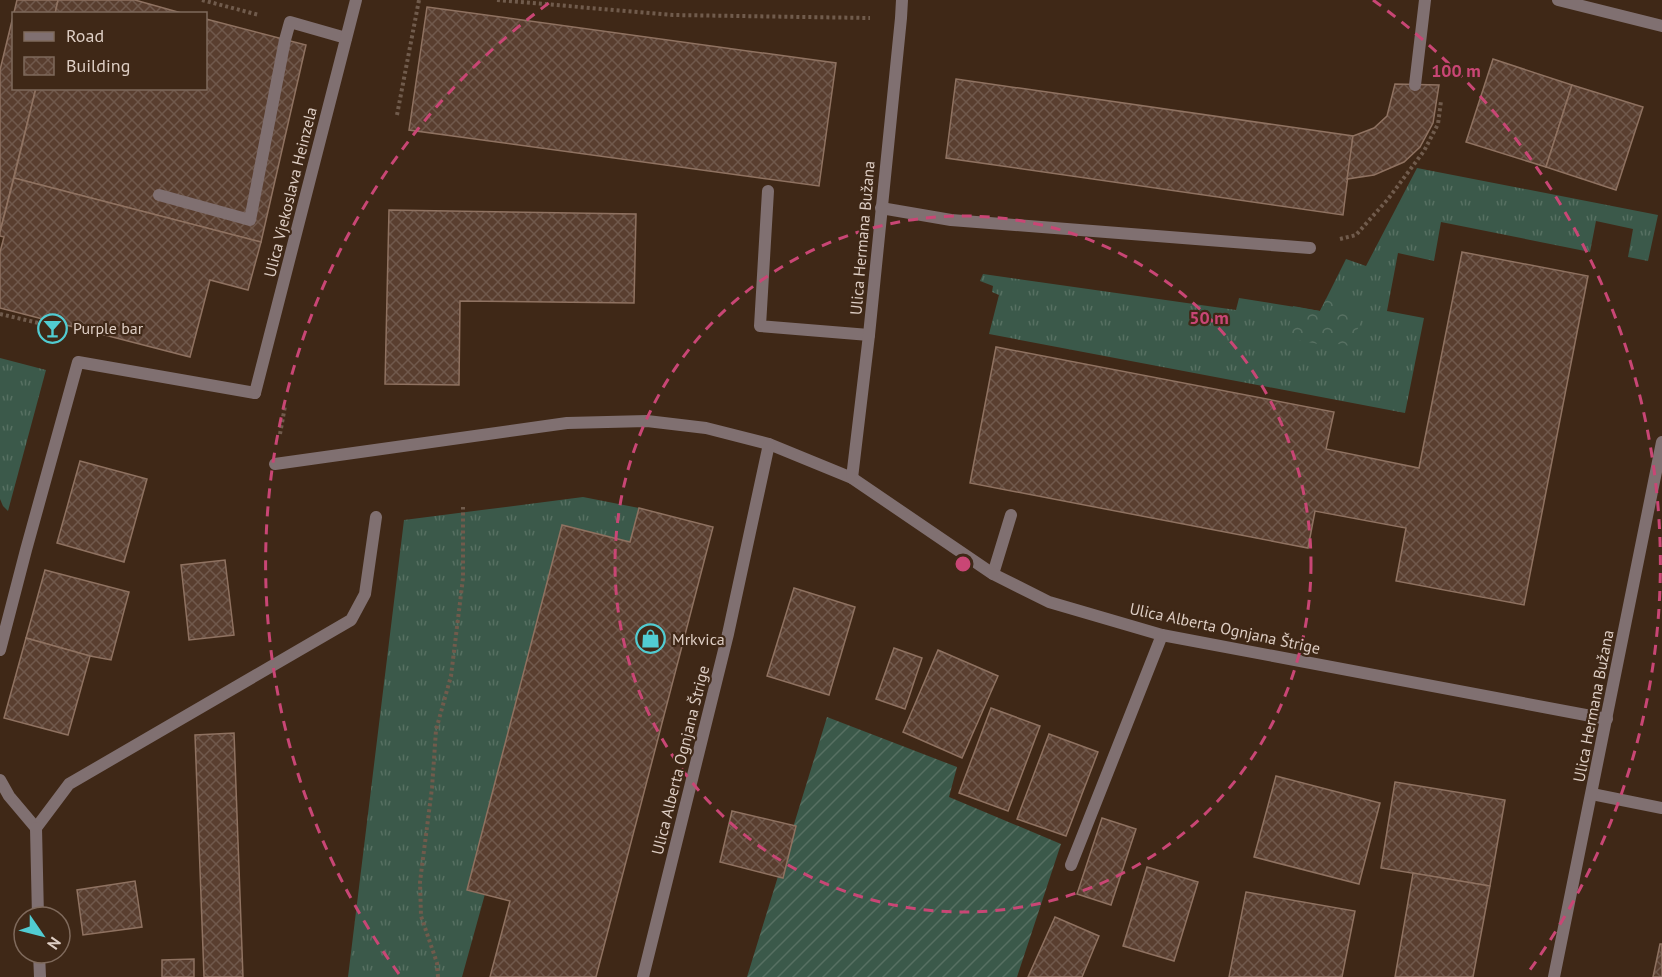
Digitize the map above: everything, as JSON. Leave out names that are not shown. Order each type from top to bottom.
[{"type":"street","name":"Ulica Vjekoslava Heinzela","points":[[255,393],[356,0]]},
{"type":"street","name":"Ulica Hermana Bužana","points":[[852,478],[869,335],[902,0]]},
{"type":"street","points":[[1415,85],[1425,0]]},
{"type":"street","points":[[1557,0],[1662,26]]},
{"type":"street","points":[[159,195],[250,220],[290,22],[346,38]]},
{"type":"street","points":[[768,191],[760,326],[869,335]]},
{"type":"street","points":[[881,208],[951,220],[1310,248]]},
{"type":"street","points":[[0,650],[78,362],[255,393]]},
{"type":"street","name":"Ulica Alberta Ognjana Štrige","points":[[275,464],[567,423],[647,421],[706,428],[769,444],[852,478],[993,574],[1049,602],[1162,635],[1607,719]]},
{"type":"street","name":"Ulica Hermana Bužana","points":[[1554,977],[1662,442]]},
{"type":"street","name":"Ulica Alberta Ognjana Štrige","points":[[643,977],[728,634],[769,444]]},
{"type":"street","points":[[993,574],[1011,515]]},
{"type":"street","points":[[38,905],[36,828],[69,784],[351,620],[365,594],[376,517]]},
{"type":"street","points":[[1071,865],[1162,635]]},
{"type":"street","points":[[0,780],[9,796],[36,828]]},
{"type":"street","points":[[1592,794],[1662,808]]},
{"type":"path","points":[[202,0],[290,22]]},
{"type":"path","points":[[397,115],[419,0]]},
{"type":"path","points":[[497,0],[673,15],[871,18]]},
{"type":"path","points":[[1310,248],[1356,235],[1388,199],[1424,151],[1438,124],[1442,94]]},
{"type":"path","points":[[0,314],[60,328],[54,354],[78,362]]},
{"type":"path","points":[[255,393],[285,402],[275,464]]},
{"type":"path","points":[[438,977],[437,963],[421,916],[420,882],[432,788],[436,730],[451,676],[463,578],[463,507]]},
{"type":"green space","points":[[1417,168],[1658,215],[1648,261],[1628,257],[1633,229],[1596,221],[1590,252],[1441,222],[1434,261],[1398,253],[1387,311],[1424,318],[1405,413],[989,334],[999,295],[992,292],[993,286],[980,281],[983,274],[1236,310],[1239,298],[1320,311],[1346,259],[1366,266]]},
{"type":"green space","points":[[1326,299],[1363,309],[1359,327],[1352,337],[1350,346],[1338,344],[1328,346],[1287,338],[1293,306],[1320,311]]},
{"type":"green space","points":[[0,358],[46,370],[8,511],[0,499]]},
{"type":"green space","points":[[583,497],[639,508],[630,542],[562,525],[467,889],[485,894],[462,977],[348,977],[404,520]]},
{"type":"green space","points":[[827,717],[957,767],[949,797],[1061,844],[1017,977],[747,977]]},
{"type":"building","points":[[17,0],[58,0],[55,12],[14,12]]},
{"type":"building","points":[[58,0],[135,0],[178,12],[55,12]]},
{"type":"building","points":[[427,7],[836,63],[819,186],[409,130]]},
{"type":"building","points":[[207,19],[306,45],[261,242],[14,178],[36,90],[207,90]]},
{"type":"building","points":[[12,21],[12,90],[36,90],[0,232],[0,70]]},
{"type":"building","points":[[1493,59],[1572,85],[1546,167],[1466,142]]},
{"type":"building","points":[[956,79],[1353,136],[1343,215],[946,158]]},
{"type":"building","points":[[1395,84],[1439,85],[1433,123],[1420,147],[1404,162],[1374,175],[1347,179],[1353,136],[1374,128],[1387,116]]},
{"type":"building","points":[[1572,85],[1643,107],[1616,190],[1546,167]]},
{"type":"building","points":[[14,178],[261,242],[248,290],[210,280],[190,357],[0,308],[0,252],[4,237],[0,236],[0,232]]},
{"type":"building","points":[[389,210],[636,214],[634,303],[460,301],[459,385],[385,384]]},
{"type":"building","points":[[1462,252],[1588,276],[1524,605],[1396,581],[1406,528],[1315,511],[1308,548],[970,483],[996,347],[1334,412],[1326,449],[1419,468]]},
{"type":"building","points":[[80,461],[147,479],[124,562],[57,543]]},
{"type":"building","points":[[639,508],[713,527],[596,977],[490,977],[510,901],[467,890],[562,525],[630,542]]},
{"type":"building","points":[[225,560],[234,635],[189,640],[181,565]]},
{"type":"building","points":[[45,570],[129,592],[111,660],[26,638]]},
{"type":"building","points":[[794,588],[855,607],[829,695],[767,676]]},
{"type":"building","points":[[26,638],[90,656],[68,735],[4,718]]},
{"type":"building","points":[[894,648],[922,658],[905,709],[876,699]]},
{"type":"building","points":[[938,650],[998,676],[962,758],[903,732]]},
{"type":"building","points":[[991,708],[1040,726],[1008,811],[959,793]]},
{"type":"building","points":[[234,733],[243,977],[204,977],[195,735]]},
{"type":"building","points":[[1049,734],[1098,752],[1066,836],[1017,819]]},
{"type":"building","points":[[1276,776],[1380,803],[1359,884],[1254,857]]},
{"type":"building","points":[[1395,782],[1505,800],[1490,886],[1381,868]]},
{"type":"building","points":[[732,811],[796,826],[783,878],[720,862]]},
{"type":"building","points":[[1102,818],[1136,829],[1111,905],[1077,894]]},
{"type":"building","points":[[1147,867],[1198,882],[1174,961],[1123,946]]},
{"type":"building","points":[[1413,873],[1490,886],[1473,977],[1395,977]]},
{"type":"building","points":[[135,881],[142,927],[83,935],[77,890]]},
{"type":"building","points":[[1246,892],[1355,911],[1342,977],[1229,977]]},
{"type":"building","points":[[1055,917],[1099,936],[1082,977],[1028,977]]},
{"type":"building","points":[[1660,944],[1662,944],[1662,977],[1653,977]]},
{"type":"building","points":[[194,959],[194,977],[162,977],[162,960]]},
{"type":"place","name":"Purple bar","points":[[52,328]]},
{"type":"place","name":"Mrkvica","points":[[651,639]]}]
